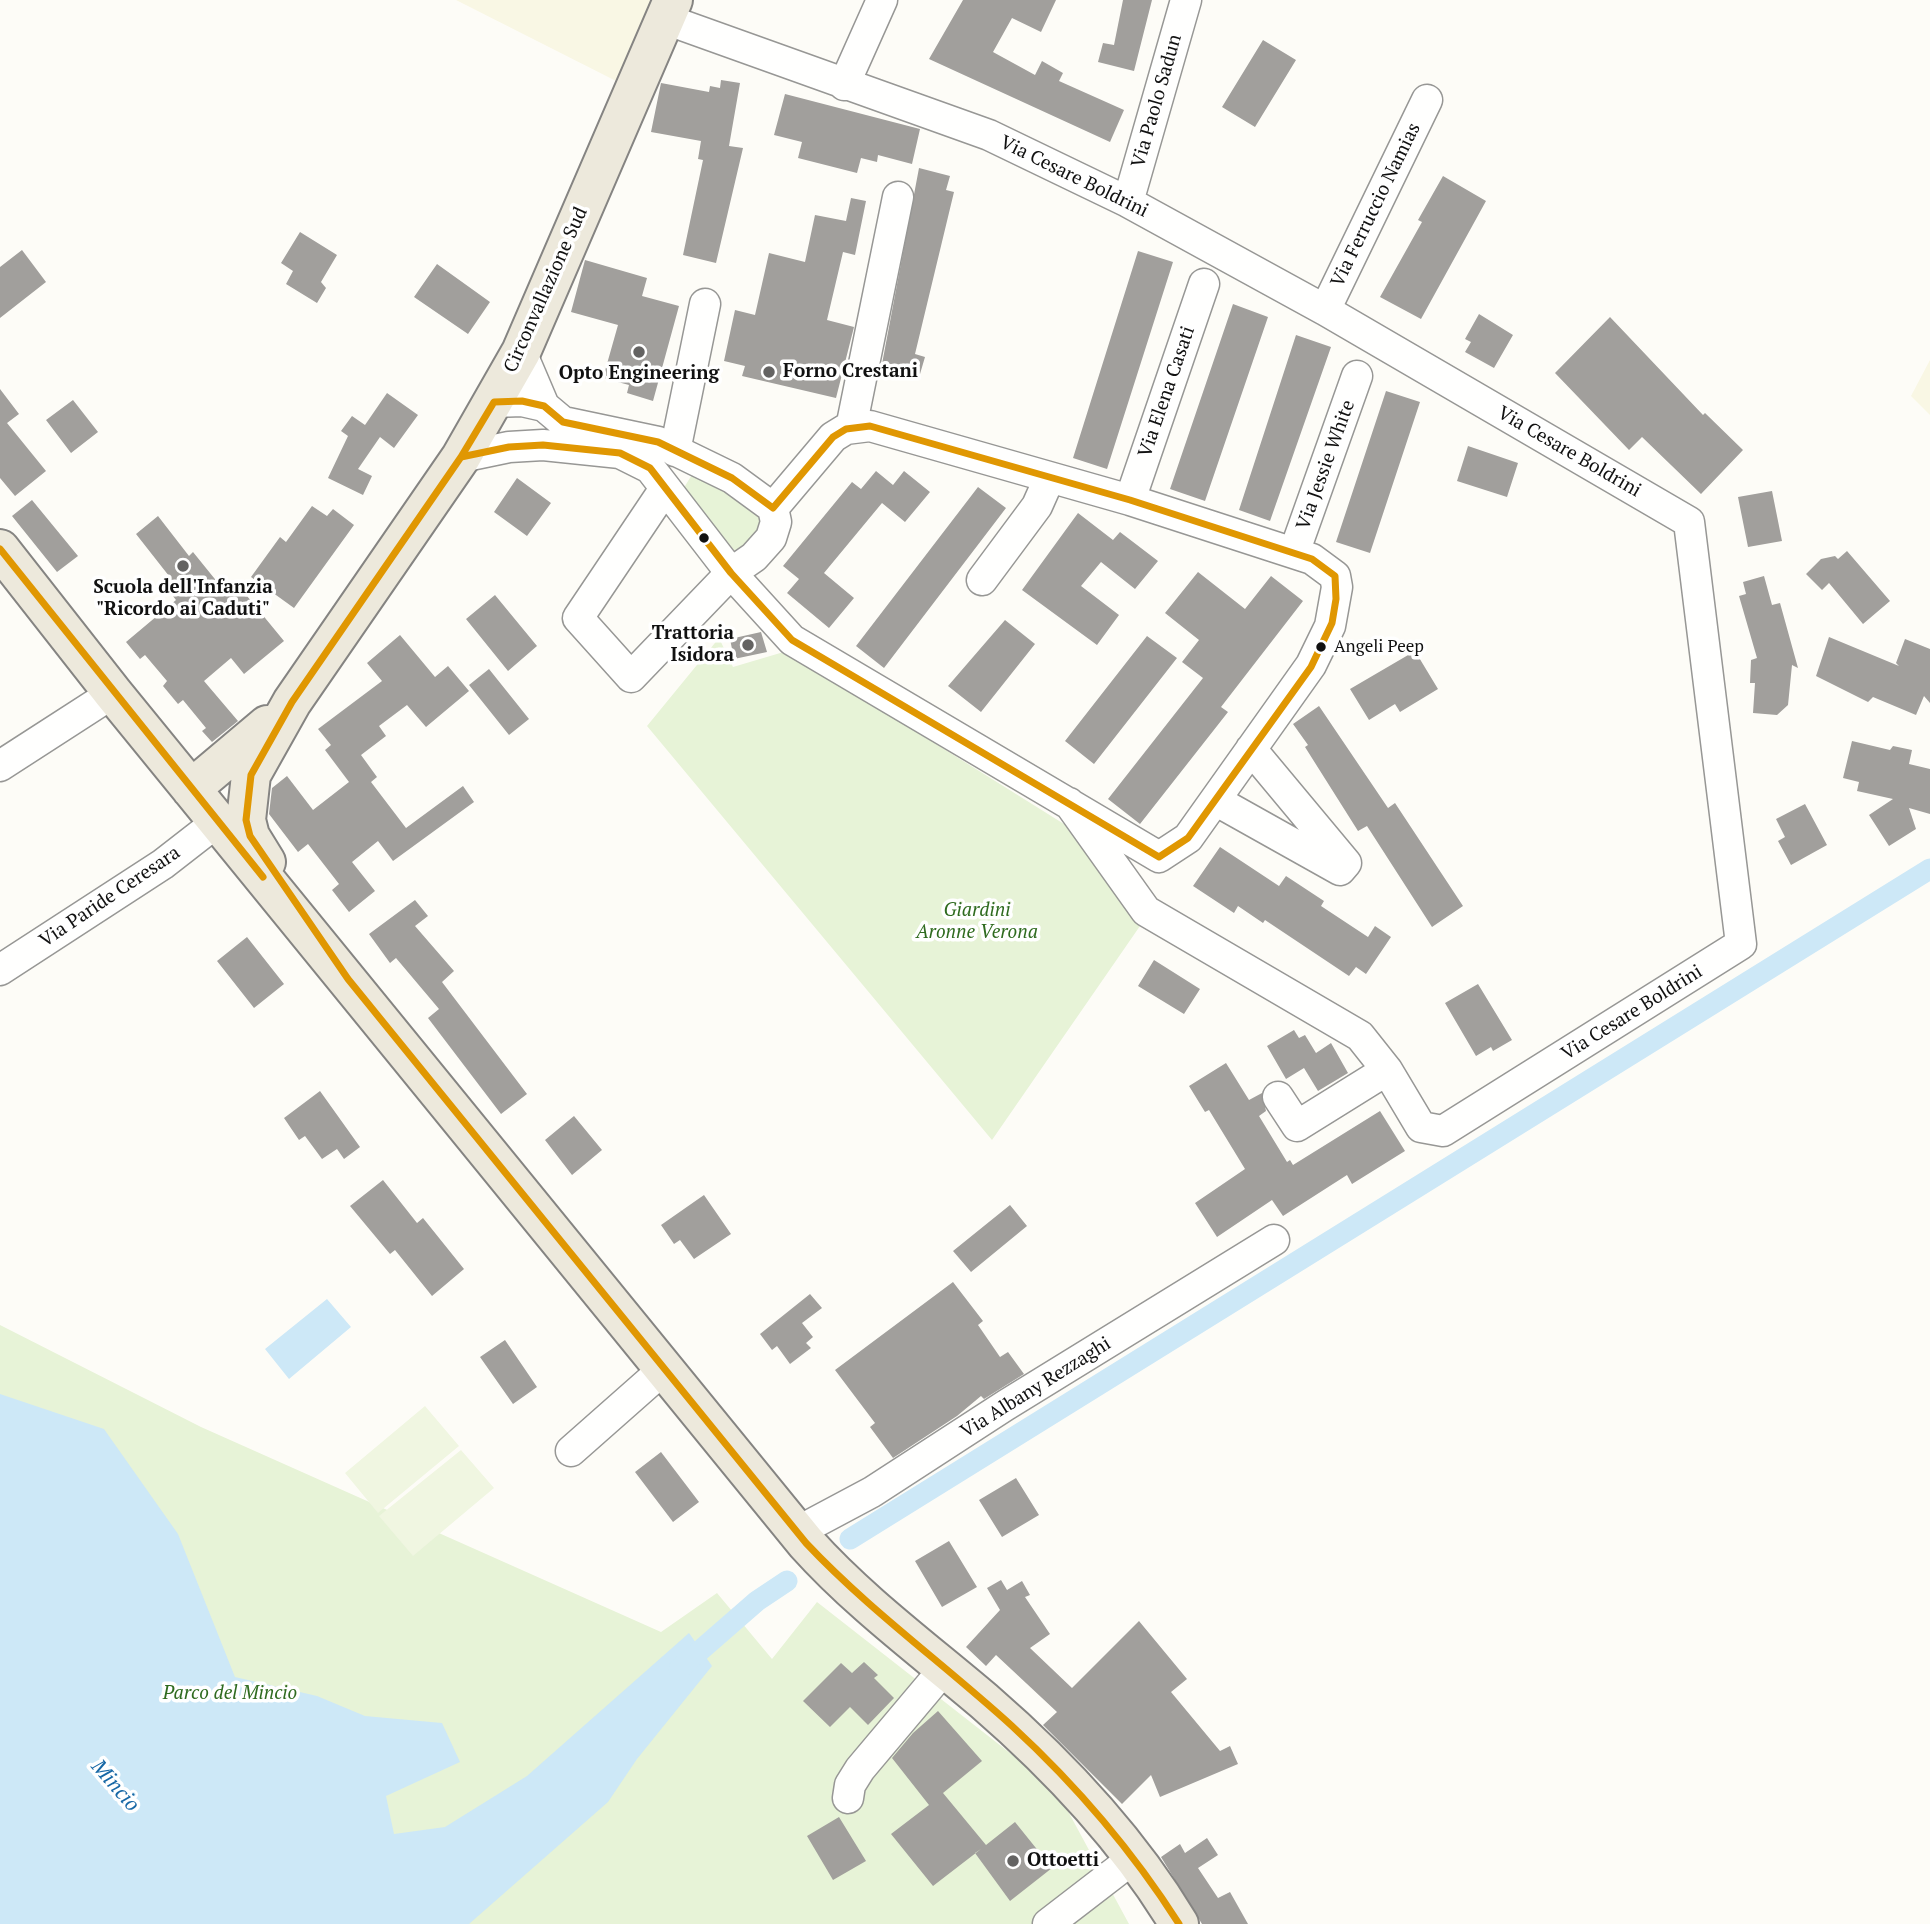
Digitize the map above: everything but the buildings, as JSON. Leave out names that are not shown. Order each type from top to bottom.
[{"type":"main road","name":"Circonvallazione Sud","points":[[191,789],[219,796],[232,793],[251,775],[292,702],[461,457],[521,352],[669,9]]},
{"type":"main road","points":[[0,549],[227,834],[801,1537],[843,1582],[945,1668],[1065,1779],[1135,1857],[1179,1924]]},
{"type":"main road","name":"Circonvallazione Sud","points":[[191,789],[292,702]]},
{"type":"main road","name":"Circonvallazione Sud","points":[[251,775],[247,798],[250,836],[259,853],[300,905],[348,979]]},
{"type":"street","points":[[844,85],[882,0]]},
{"type":"street","name":"Via Paolo Sadun","points":[[1128,202],[1186,0]]},
{"type":"street","name":"Via Cesare Boldrini","points":[[669,9],[844,85],[989,135],[1128,202],[1325,310],[1689,522],[1741,944],[1443,1131],[1421,1127],[1387,1070],[1360,1036],[1146,911]]},
{"type":"street","name":"Via Ferruccio Namias","points":[[1325,310],[1427,100]]},
{"type":"street","points":[[851,428],[898,197]]},
{"type":"street","name":"Via Elena Casati","points":[[1130,500],[1204,284]]},
{"type":"street","points":[[675,451],[705,304]]},
{"type":"street","points":[[521,352],[544,406]]},
{"type":"street","name":"Via Jessie White","points":[[1294,553],[1357,376]]},
{"type":"street","points":[[494,402],[523,401],[544,406],[563,422],[658,442],[732,478],[773,508],[776,522],[771,538],[754,557],[731,573],[631,677],[578,618],[664,490]]},
{"type":"street","points":[[494,402],[514,426],[543,444]]},
{"type":"street","points":[[773,508],[833,438],[851,428],[870,426],[1130,500],[1294,553],[1326,567],[1335,576],[1337,587],[1330,626],[1315,658],[1188,838],[1159,857],[1145,884],[1146,911]]},
{"type":"street","points":[[461,457],[509,447],[543,444],[620,453],[650,468],[664,490],[731,573],[792,640],[1159,857]]},
{"type":"street","points":[[982,580],[1037,506],[1049,479]]},
{"type":"street","points":[[0,765],[113,693]]},
{"type":"street","points":[[1215,800],[1340,870],[1346,863],[1251,749]]},
{"type":"street","points":[[1069,803],[1146,911]]},
{"type":"street","name":"Via Paride Ceresara","points":[[0,970],[163,864],[227,834]]},
{"type":"street","points":[[1278,1097],[1297,1126],[1387,1070]]},
{"type":"street","name":"Via Albany Rezzaghi","points":[[801,1537],[1006,1405],[1274,1240]]},
{"type":"street","points":[[571,1451],[665,1368]]},
{"type":"street","points":[[848,1798],[849,1785],[860,1769],[945,1668]]},
{"type":"street","points":[[1048,1924],[1135,1857]]},
{"type":"shaded area","points":[[456,0],[661,0],[624,85]]},
{"type":"shaded area","points":[[1930,360],[1930,415],[1911,396]]},
{"type":"green space","points":[[693,473],[753,500],[766,525],[743,549],[734,550],[726,543],[685,493],[685,486]]},
{"type":"green space","name":"Giardini Aronne Verona","points":[[719,638],[733,667],[787,651],[1064,824],[1140,926],[992,1140],[647,726]]},
{"type":"green space","name":"Parco del Mincio","points":[[0,1325],[201,1427],[661,1632],[717,1593],[772,1659],[817,1602],[1056,1789],[1129,1924],[0,1924]]},
{"type":"green space","points":[[425,1406],[459,1446],[378,1513],[345,1473]]},
{"type":"green space","points":[[461,1450],[494,1488],[413,1556],[379,1516]]},
{"type":"water","points":[[327,1299],[351,1327],[289,1379],[265,1349]]},
{"type":"water","name":"Mincio","points":[[0,1394],[104,1429],[178,1534],[235,1677],[317,1696],[365,1716],[442,1723],[460,1762],[386,1796],[394,1834],[445,1827],[527,1776],[689,1633],[712,1666],[637,1759],[608,1802],[469,1924],[0,1924]]},
{"type":"waterway","points":[[850,1539],[1930,869]]},
{"type":"waterway","points":[[679,1669],[757,1601],[787,1581]]},
{"type":"transit line","points":[[522,401],[544,406],[563,422],[658,442],[732,478],[773,508],[833,437],[846,429],[870,426],[1130,500],[1312,559],[1335,576],[1336,599],[1332,623],[1311,667],[1188,838],[1159,857],[792,640],[731,573],[650,468],[620,453],[543,445],[509,447],[461,457],[494,402],[522,401]]},
{"type":"transit line","points":[[461,457],[292,702],[251,775],[246,820],[250,836],[348,979],[806,1543],[855,1591],[1012,1726],[1058,1771],[1122,1844],[1179,1924]]},
{"type":"transit line","points":[[0,549],[263,877]]},
{"type":"place","name":"Opto Engineering","points":[[639,352]]},
{"type":"place","name":"Forno Crestani","points":[[769,372]]},
{"type":"place","name":"Scuola dell'Infanzia \"Ricordo ai Caduti\"","points":[[183,566]]},
{"type":"place","name":"Trattoria Isidora","points":[[748,645]]},
{"type":"place","name":"Angeli Peep","points":[[1321,647]]},
{"type":"place","name":"Ottoetti","points":[[1013,1861]]}]
